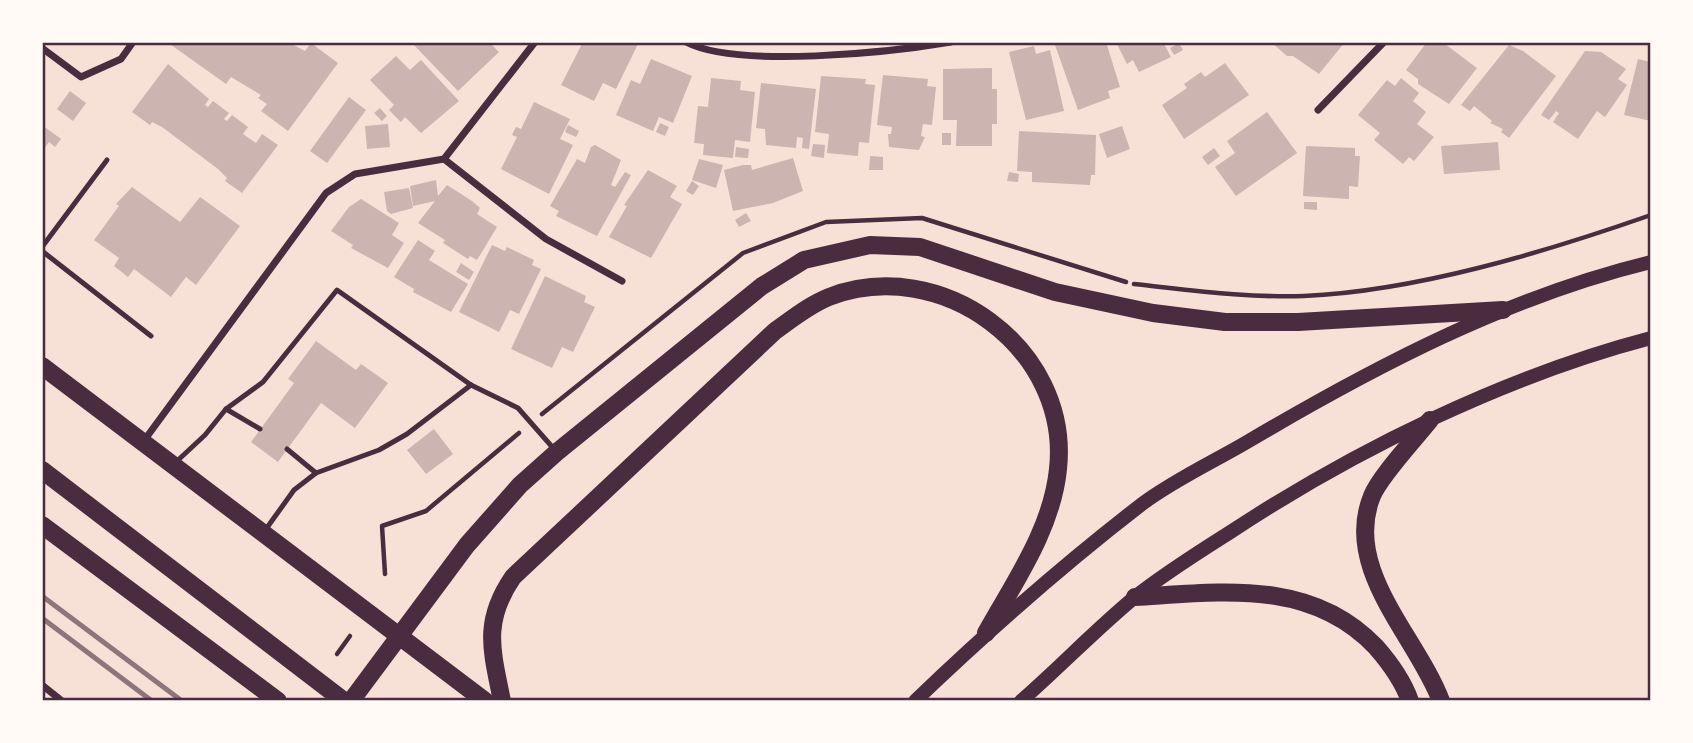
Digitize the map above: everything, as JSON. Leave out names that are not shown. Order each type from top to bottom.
[{"type":"main road","points":[[351,701],[492,514],[557,452],[762,286],[804,260],[870,245],[920,247],[1055,292],[1153,313],[1225,322],[1298,322],[1503,310]]},
{"type":"main road","points":[[915,701],[986,633],[1144,502],[1378,368],[1435,339],[1503,310],[1651,262]]},
{"type":"main road","points":[[502,701],[490,632],[501,595],[513,577],[775,331],[803,311],[830,297],[860,290],[889,287],[921,289],[950,297],[978,311],[1001,328],[1024,353],[1039,377],[1050,404],[1058,435],[1058,467],[1053,499],[1044,528],[986,633]]},
{"type":"main road","points":[[1021,701],[1135,597],[1284,496],[1430,420],[1543,374],[1651,338]]},
{"type":"main road","points":[[42,366],[485,701]]},
{"type":"main road","points":[[1430,420],[1372,494],[1365,520],[1367,553],[1381,591],[1432,677],[1441,701]]},
{"type":"main road","points":[[42,470],[344,701]]},
{"type":"main road","points":[[42,525],[278,701]]},
{"type":"main road","points":[[1135,597],[1255,592],[1302,600],[1325,609],[1366,637],[1396,674],[1410,701]]},
{"type":"street","points":[[42,48],[81,77],[121,59],[133,42]]},
{"type":"street","points":[[143,442],[326,193],[355,174],[444,159],[535,42]]},
{"type":"street","points":[[686,42],[721,54],[774,55],[894,51],[951,42]]},
{"type":"street","points":[[1318,110],[1384,42]]},
{"type":"street","points":[[444,159],[546,239],[622,281]]},
{"type":"street","points":[[42,685],[62,701]]},
{"type":"lane","points":[[107,160],[42,249],[151,336]]},
{"type":"lane","points":[[174,464],[205,435],[226,409],[263,382],[337,290],[471,385],[518,408],[557,452]]},
{"type":"lane","points":[[264,532],[294,490],[316,473],[379,450],[407,435],[471,385]]},
{"type":"lane","points":[[226,409],[260,429]]},
{"type":"lane","points":[[287,449],[316,473]]},
{"type":"path","points":[[382,526],[385,574]]},
{"type":"path","points":[[337,654],[350,636]]},
{"type":"building","points":[[167,42],[288,42],[305,51],[311,43],[338,63],[288,131],[261,111],[267,104],[258,98],[261,95],[231,77],[226,84]]},
{"type":"building","points":[[417,42],[489,42],[499,52],[458,91],[414,45]]},
{"type":"building","points":[[583,42],[639,42],[616,89],[603,83],[594,101],[561,85]]},
{"type":"building","points":[[1054,42],[1106,42],[1120,87],[1108,91],[1110,98],[1078,110]]},
{"type":"building","points":[[1116,42],[1163,42],[1171,57],[1139,72],[1133,60],[1127,64]]},
{"type":"building","points":[[1271,42],[1345,42],[1319,74],[1293,56],[1287,56]]},
{"type":"building","points":[[1427,42],[1445,44],[1477,68],[1449,104],[1418,84],[1418,79],[1406,70]]},
{"type":"building","points":[[1179,43],[1183,50],[1174,55],[1170,48]]},
{"type":"building","points":[[1509,45],[1523,51],[1556,76],[1509,138],[1501,132],[1503,129],[1490,123],[1492,121],[1474,106],[1470,111],[1461,105]]},
{"type":"building","points":[[1034,46],[1036,54],[1050,50],[1064,111],[1026,120],[1009,52]]},
{"type":"building","points":[[1585,51],[1601,52],[1626,69],[1618,79],[1627,85],[1605,117],[1597,111],[1578,139],[1553,122],[1559,113],[1556,111],[1549,120],[1541,115]]},
{"type":"building","points":[[396,56],[410,70],[421,60],[459,101],[421,133],[405,117],[401,122],[389,110],[394,105],[370,80]]},
{"type":"building","points":[[651,59],[692,76],[673,123],[659,117],[653,131],[616,115],[631,80],[640,84]]},
{"type":"building","points":[[1638,59],[1651,62],[1651,121],[1624,115]]},
{"type":"building","points":[[1225,63],[1249,95],[1184,139],[1162,105],[1187,88],[1184,84],[1201,72],[1205,77]]},
{"type":"building","points":[[168,64],[209,99],[205,105],[208,107],[213,101],[229,113],[224,119],[227,121],[232,115],[248,127],[243,134],[256,143],[262,134],[278,145],[242,193],[225,181],[227,178],[218,169],[162,127],[152,122],[150,125],[132,112]]},
{"type":"building","points":[[992,68],[992,89],[997,89],[997,124],[992,124],[992,146],[956,146],[957,120],[943,120],[943,69]]},
{"type":"building","points":[[883,75],[928,79],[927,86],[936,87],[932,125],[923,124],[921,136],[925,137],[919,150],[889,147],[888,134],[891,134],[892,127],[877,125]]},
{"type":"building","points":[[821,76],[866,79],[865,84],[875,85],[869,143],[859,142],[858,156],[827,153],[829,134],[815,132]]},
{"type":"building","points":[[711,78],[741,81],[740,90],[755,92],[750,142],[735,140],[733,158],[703,155],[704,144],[694,143],[698,106],[708,107]]},
{"type":"building","points":[[1401,78],[1419,93],[1413,101],[1426,112],[1417,124],[1434,137],[1414,161],[1409,157],[1403,164],[1374,140],[1380,133],[1358,115],[1387,80],[1395,86]]},
{"type":"building","points":[[761,83],[816,89],[809,149],[802,148],[803,138],[797,137],[796,148],[766,145],[765,129],[756,128]]},
{"type":"building","points":[[70,91],[86,103],[73,121],[57,109]]},
{"type":"building","points":[[349,97],[366,110],[327,163],[310,151]]},
{"type":"building","points":[[534,102],[570,119],[560,139],[573,145],[549,194],[501,169],[517,137],[512,135],[516,127],[521,129]]},
{"type":"building","points":[[380,108],[387,116],[382,121],[374,113]]},
{"type":"building","points":[[1267,112],[1297,153],[1236,196],[1215,167],[1235,153],[1227,141]]},
{"type":"building","points":[[660,123],[669,127],[665,136],[656,132]]},
{"type":"building","points":[[388,124],[390,147],[367,149],[365,126]]},
{"type":"building","points":[[42,125],[61,139],[55,147],[49,142],[42,152]]},
{"type":"building","points":[[568,125],[579,131],[576,137],[565,132]]},
{"type":"building","points":[[1122,126],[1130,149],[1107,158],[1099,134]]},
{"type":"building","points":[[1019,131],[1096,135],[1095,175],[1091,175],[1090,185],[1032,182],[1032,172],[1017,171]]},
{"type":"building","points":[[942,133],[951,133],[951,145],[942,145]]},
{"type":"building","points":[[1498,142],[1500,170],[1444,174],[1441,146]]},
{"type":"building","points":[[813,144],[825,145],[824,158],[811,156]]},
{"type":"building","points":[[595,145],[621,160],[611,185],[615,187],[625,172],[631,175],[597,236],[556,216],[559,211],[550,206],[577,159],[585,163],[591,147]]},
{"type":"building","points":[[1306,146],[1355,148],[1355,156],[1360,156],[1358,187],[1349,186],[1349,199],[1303,196]]},
{"type":"building","points":[[736,147],[749,149],[748,158],[735,157]]},
{"type":"building","points":[[1214,148],[1220,156],[1208,165],[1202,157]]},
{"type":"building","points":[[870,156],[883,157],[883,170],[869,170]]},
{"type":"building","points":[[793,158],[803,191],[773,203],[733,211],[724,170],[751,165],[752,170]]},
{"type":"building","points":[[699,159],[723,165],[716,188],[692,180]]},
{"type":"building","points":[[648,170],[677,186],[670,197],[682,204],[651,258],[609,237],[627,206],[624,205]]},
{"type":"building","points":[[1009,172],[1019,174],[1018,182],[1007,181]]},
{"type":"building","points":[[436,180],[438,196],[447,185],[472,201],[480,208],[477,214],[497,227],[477,260],[470,256],[468,259],[418,223],[435,201],[413,206],[410,186]]},
{"type":"building","points":[[692,181],[699,186],[693,195],[686,191]]},
{"type":"building","points":[[132,187],[180,222],[200,197],[240,226],[196,285],[186,277],[171,297],[134,269],[128,277],[114,266],[119,258],[94,240],[119,206],[116,204]]},
{"type":"building","points":[[409,188],[413,208],[391,214],[387,211],[384,192]]},
{"type":"building","points":[[361,199],[399,223],[392,235],[404,243],[388,268],[351,248],[353,245],[331,231],[349,207]]},
{"type":"building","points":[[1304,202],[1317,202],[1317,210],[1304,209]]},
{"type":"building","points":[[746,213],[751,221],[739,227],[735,220]]},
{"type":"building","points":[[418,240],[435,251],[429,260],[468,284],[451,312],[413,292],[414,289],[394,277]]},
{"type":"building","points":[[492,245],[505,251],[507,247],[534,260],[532,265],[541,269],[519,314],[510,310],[499,332],[459,312]]},
{"type":"building","points":[[461,263],[474,272],[469,280],[456,272]]},
{"type":"building","points":[[545,276],[586,296],[584,302],[595,307],[573,352],[562,347],[552,368],[511,349]]},
{"type":"building","points":[[316,341],[356,370],[361,364],[388,383],[355,428],[321,403],[278,462],[251,442],[294,383],[288,379]]},
{"type":"building","points":[[434,429],[453,454],[426,474],[407,450]]},
{"type":"railway","points":[[42,596],[182,701]]},
{"type":"railway","points":[[42,618],[152,701]]}]
